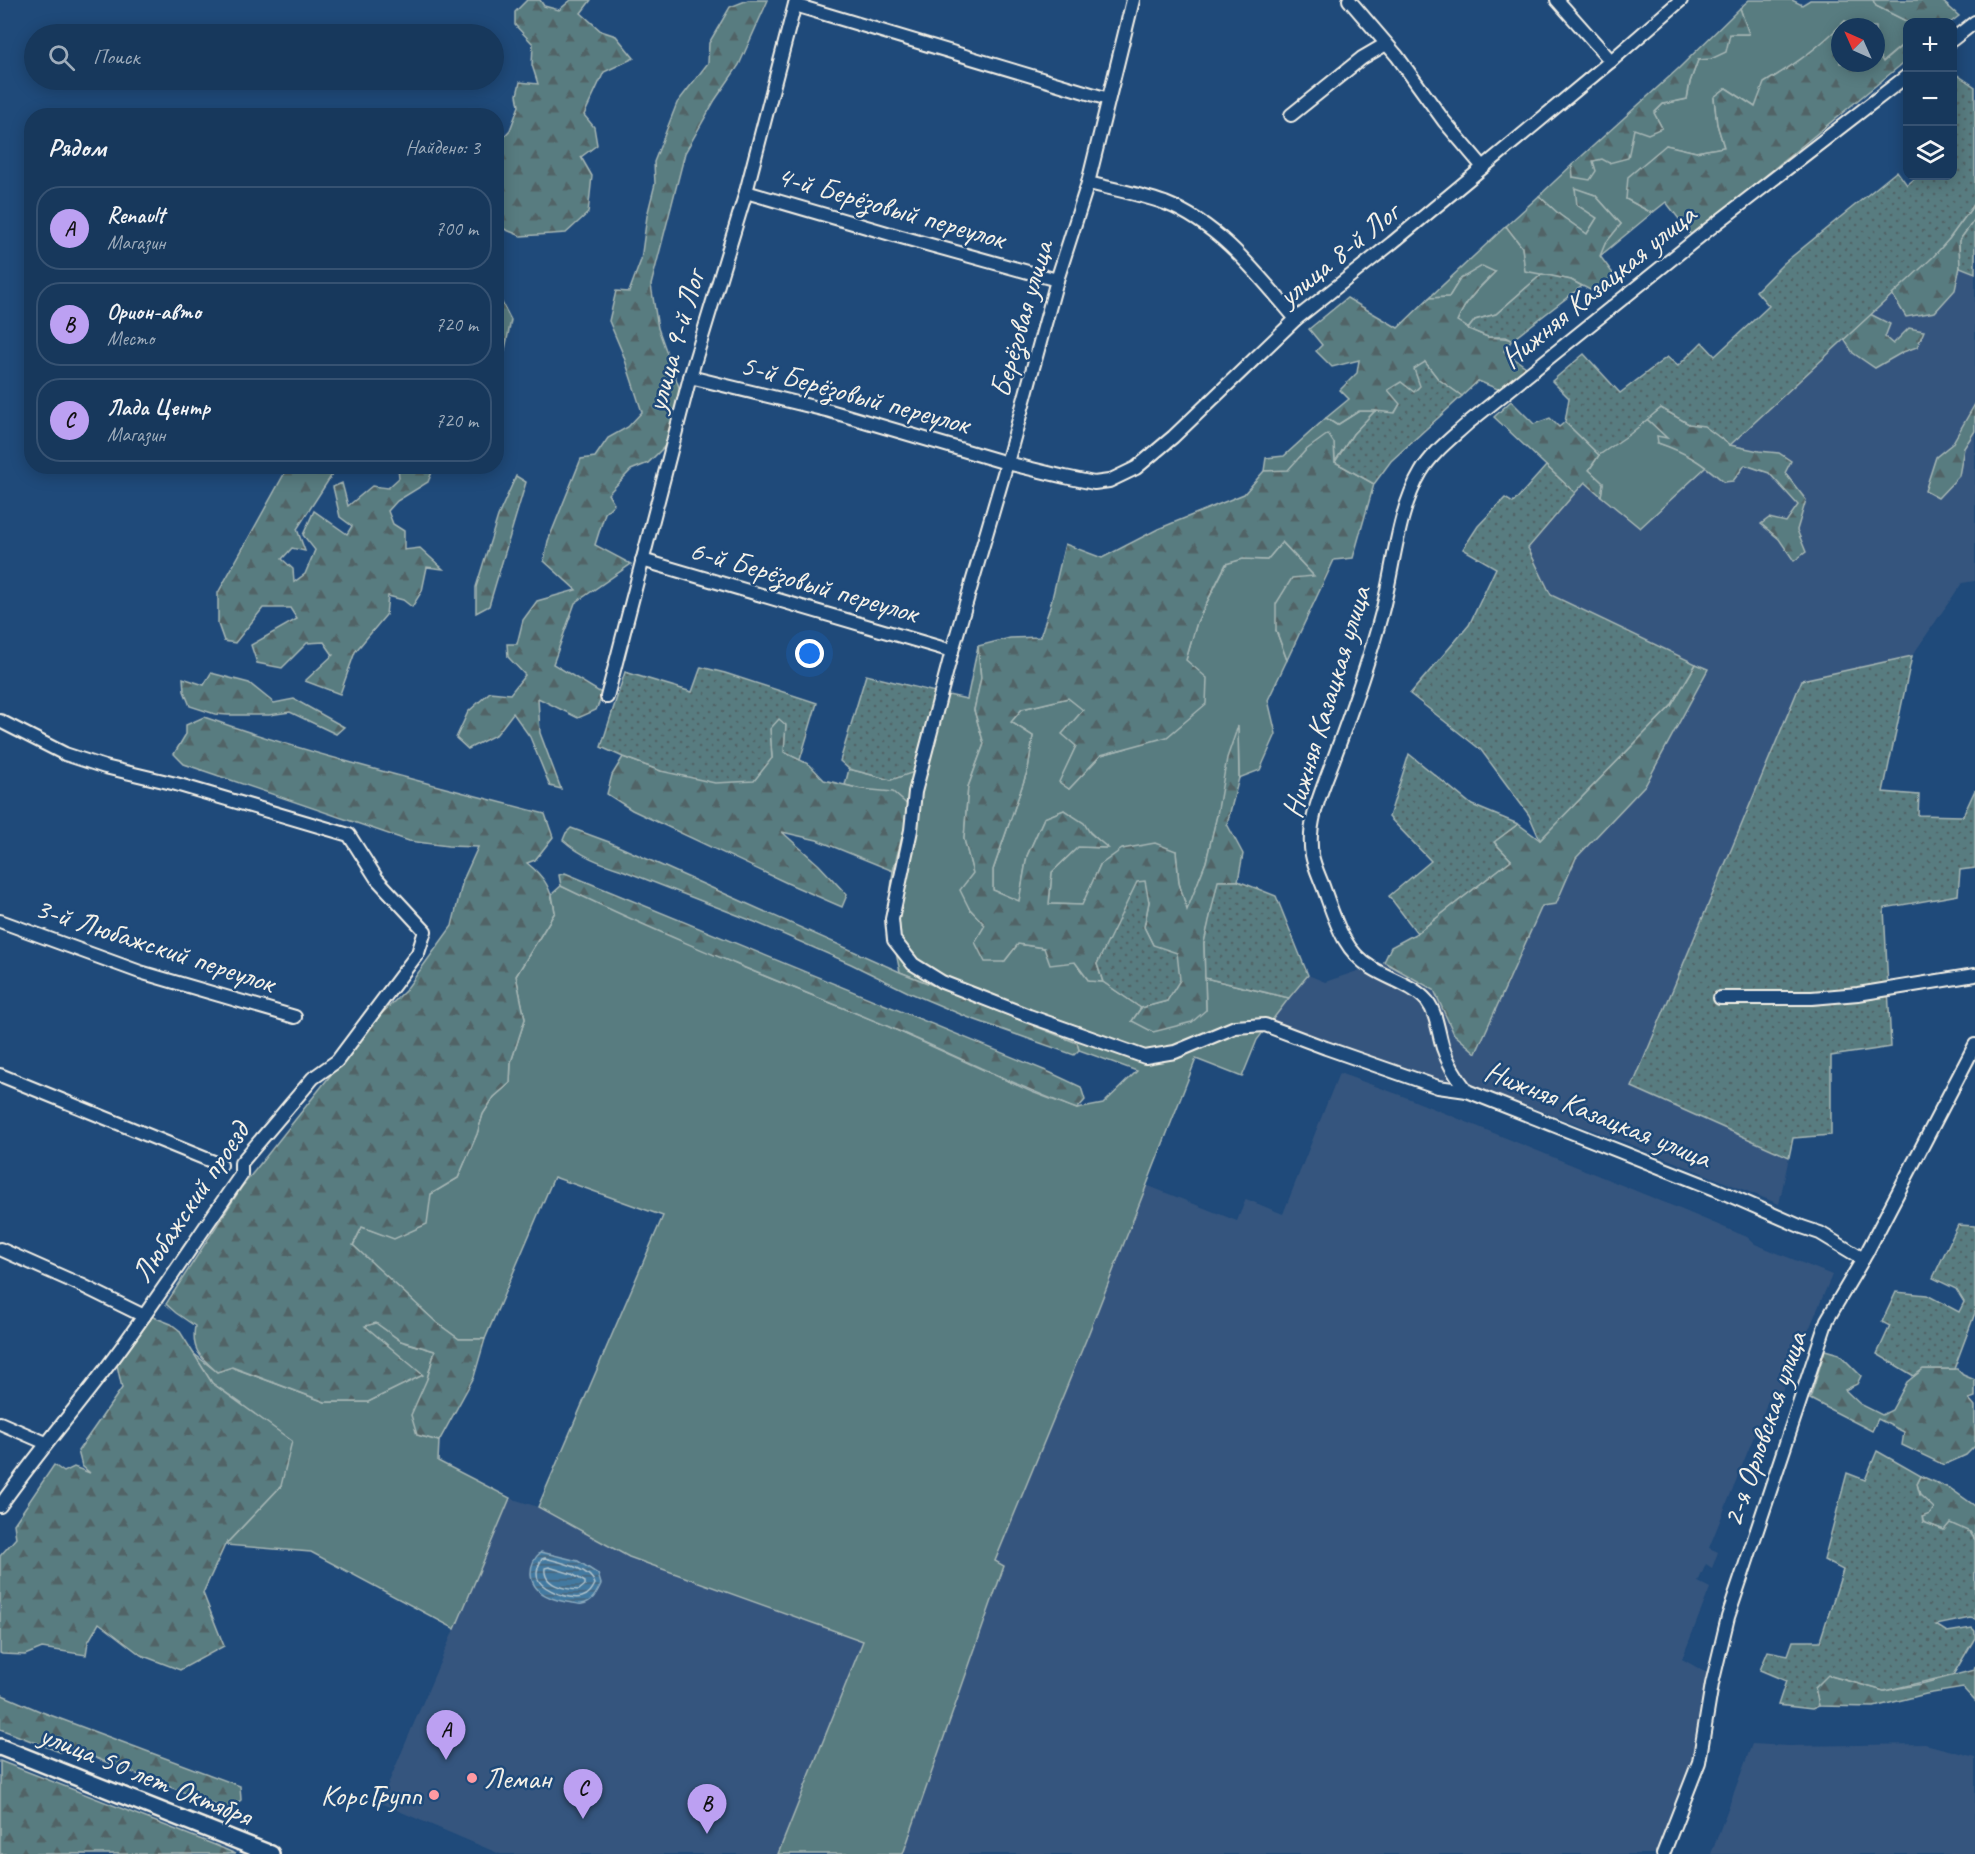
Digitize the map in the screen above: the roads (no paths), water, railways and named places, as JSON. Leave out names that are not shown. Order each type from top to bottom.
[{"type":"main road","name":"улица 50 лет Октября","points":[[0,1747],[271,1854]]},
{"type":"street","name":"Берёзовая улица","points":[[1133,0],[1088,183],[1057,280],[952,651],[915,792],[911,830],[892,919],[894,940],[913,964],[942,982],[1145,1057],[1175,1052],[1235,1027],[1265,1025],[1438,1087],[1467,1091]]},
{"type":"street","points":[[1349,0],[1483,168]]},
{"type":"street","points":[[1557,0],[1611,61]]},
{"type":"street","name":"улица 8-й Лог","points":[[1007,463],[1094,483],[1109,481],[1136,468],[1173,437],[1296,319],[1483,168],[1681,0]]},
{"type":"street","points":[[795,2],[1108,99]]},
{"type":"street","name":"улица 9-й Лог","points":[[607,697],[690,377],[746,192],[795,2]]},
{"type":"street","points":[[1957,37],[1975,22]]},
{"type":"street","points":[[1291,115],[1362,58],[1386,44]]},
{"type":"street","name":"Нижняя Казацкая улица","points":[[1863,1259],[1821,1233],[1467,1091],[1456,1076],[1444,1049],[1436,1019],[1426,1000],[1404,984],[1371,968],[1355,955],[1343,938],[1312,854],[1311,826],[1350,714],[1382,611],[1407,501],[1421,471],[1441,448],[1468,423],[1709,229],[1903,79]]},
{"type":"street","points":[[1088,183],[1165,203],[1195,219],[1224,240],[1296,319]]},
{"type":"street","name":"4-й Берёзовый переулок","points":[[746,192],[894,236],[1057,280]]},
{"type":"street","name":"5-й Берёзовый переулок","points":[[690,377],[841,414],[1007,463]]},
{"type":"street","name":"6-й Берёзовый переулок","points":[[642,560],[952,651]]},
{"type":"street","name":"Любажский проезд","points":[[0,720],[65,754],[349,835],[377,879],[425,931],[418,953],[337,1061],[313,1078],[241,1164],[240,1175],[144,1316],[0,1506]]},
{"type":"street","name":"3-й Любажский переулок","points":[[0,921],[140,972],[295,1017]]},
{"type":"street","points":[[1720,998],[1812,998],[1858,994],[1975,975]]},
{"type":"street","name":"2-я Орловская улица","points":[[1663,1854],[1699,1762],[1712,1684],[1728,1617],[1827,1320],[1863,1259],[1975,1045]]},
{"type":"street","points":[[0,1075],[221,1165]]},
{"type":"street","points":[[0,1249],[144,1316]]},
{"type":"street","points":[[0,1423],[46,1443]]},
{"type":"water","points":[[541,1552],[578,1561],[598,1574],[601,1584],[594,1596],[586,1603],[580,1604],[552,1598],[540,1591],[532,1580],[531,1573],[534,1561]]},
{"type":"place","name":"Renault","points":[[446,1760]]},
{"type":"place","name":"Леман","points":[[472,1778]]},
{"type":"place","name":"КорсГрупп","points":[[434,1795]]},
{"type":"place","name":"Лада Центр","points":[[583,1819]]},
{"type":"place","name":"Орион-авто","points":[[707,1834]]}]
